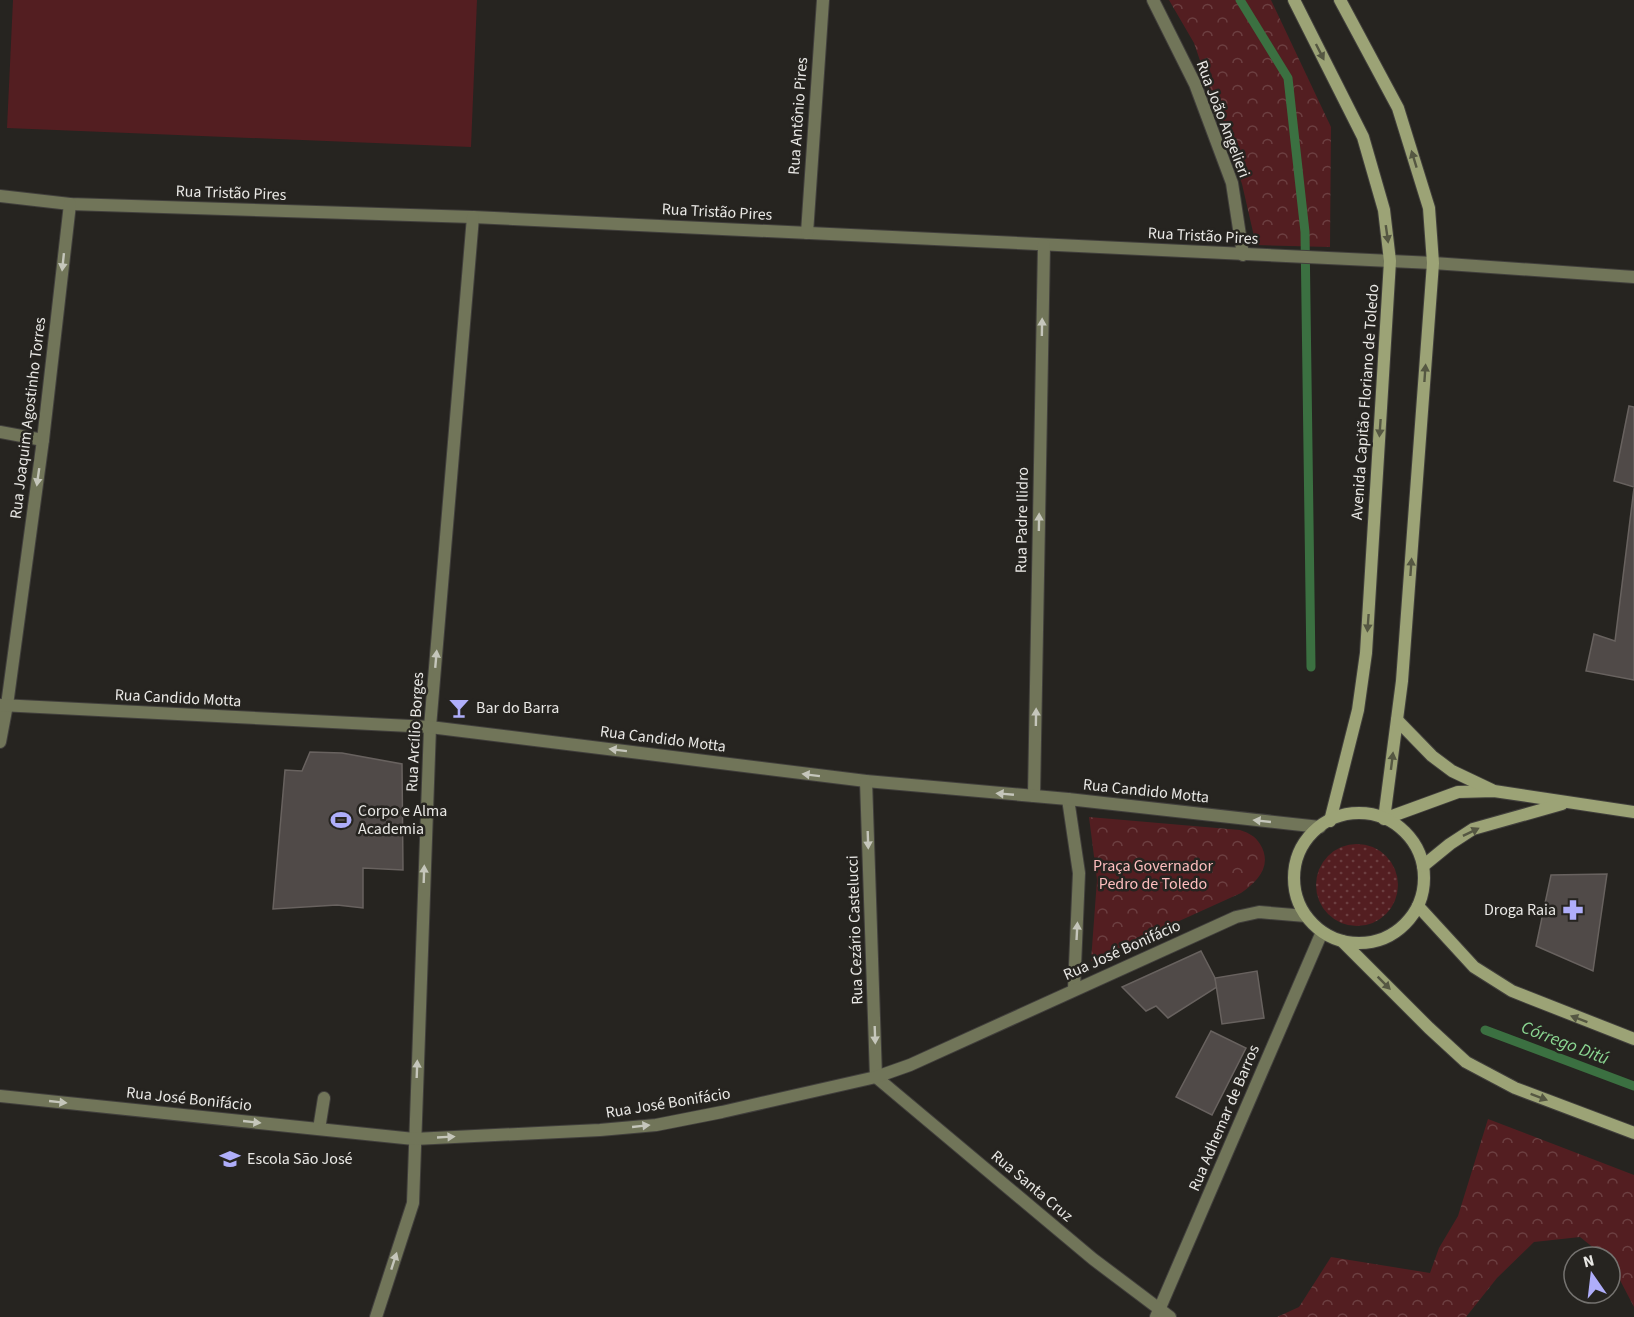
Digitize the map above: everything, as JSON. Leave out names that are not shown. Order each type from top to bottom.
[{"type":"main road","name":"Avenida Capitão Floriano de Toledo","points":[[1294,0],[1363,137],[1384,210],[1390,261],[1366,652],[1358,710],[1325,824]]},
{"type":"main road","points":[[1340,0],[1398,108],[1429,208],[1433,263],[1402,681],[1384,819]]},
{"type":"main road","points":[[1397,720],[1432,756],[1452,771],[1494,791]]},
{"type":"main road","points":[[1384,819],[1458,792],[1494,791],[1634,812]]},
{"type":"main road","points":[[1423,866],[1473,829],[1565,803]]},
{"type":"main road","points":[[1365,813],[1384,819],[1403,830],[1416,846],[1423,866],[1424,886],[1418,906],[1405,924],[1386,937],[1365,943],[1342,941],[1322,932],[1306,916],[1296,896],[1294,874],[1298,854],[1310,836],[1325,824],[1345,815],[1365,813]]},
{"type":"main road","points":[[1418,906],[1474,968],[1512,991],[1634,1040]]},
{"type":"main road","points":[[1342,941],[1466,1062],[1515,1088],[1634,1133]]},
{"type":"street","name":"Rua Antônio Pires","points":[[807,233],[823,0]]},
{"type":"street","name":"Rua João Angelieri","points":[[1153,0],[1194,84],[1232,183],[1244,255]]},
{"type":"street","name":"Rua Tristão Pires","points":[[0,196],[70,204],[473,217],[1433,263],[1634,277]]},
{"type":"street","name":"Rua Joaquim Agostinho Torres","points":[[0,742],[3,705],[44,440],[70,204]]},
{"type":"street","name":"Rua Arcílio Borges","points":[[376,1317],[413,1203],[430,727],[473,217]]},
{"type":"street","name":"Rua Padre Ilidro","points":[[1034,796],[1044,245]]},
{"type":"street","points":[[0,432],[44,440]]},
{"type":"street","name":"Rua Candido Motta","points":[[3,705],[430,727],[866,782],[1325,824]]},
{"type":"street","name":"Rua Cezário Castelucci","points":[[866,782],[876,1077]]},
{"type":"street","points":[[1068,799],[1079,873],[1074,989]]},
{"type":"street","name":"Rua José Bonifácio","points":[[0,1096],[414,1139],[656,1125],[876,1077],[909,1065],[1236,917],[1259,912],[1306,916]]},
{"type":"street","name":"Rua Adhemar de Barros","points":[[1158,1313],[1322,932]]},
{"type":"street","name":"Rua Santa Cruz","points":[[876,1077],[1158,1313],[1170,1317]]},
{"type":"street","points":[[319,1129],[324,1098]]},
{"type":"green space","points":[[13,0],[477,0],[471,147],[7,128]]},
{"type":"green space","points":[[1169,0],[1271,0],[1331,127],[1330,247],[1256,245],[1242,184],[1194,43]]},
{"type":"green space","name":"Praça Governador Pedro de Toledo","points":[[1089,817],[1240,830],[1252,835],[1260,844],[1264,852],[1264,866],[1258,878],[1241,893],[1091,961],[1097,880]]},
{"type":"green space","points":[[1357,844],[1373,848],[1386,856],[1394,869],[1398,885],[1394,901],[1386,914],[1373,922],[1357,926],[1341,922],[1328,914],[1320,901],[1316,885],[1320,869],[1328,856],[1341,848]]},
{"type":"green space","points":[[1488,1119],[1634,1175],[1634,1307],[1622,1284],[1622,1245],[1590,1245],[1580,1237],[1534,1242],[1497,1278],[1466,1317],[1277,1317],[1299,1307],[1331,1257],[1430,1273],[1439,1248],[1458,1216]]},
{"type":"building","points":[[1629,406],[1634,407],[1634,487],[1614,481]]},
{"type":"building","points":[[1634,488],[1634,680],[1586,671],[1594,634],[1615,641]]},
{"type":"building","name":"Corpo e Alma Academia","points":[[310,752],[342,753],[402,764],[403,870],[363,868],[363,908],[337,905],[273,909],[285,770],[302,771]]},
{"type":"building","name":"Droga Raia","points":[[1607,874],[1593,971],[1536,946],[1551,875]]},
{"type":"building","points":[[1201,951],[1215,978],[1217,987],[1168,1018],[1156,1006],[1146,1011],[1122,987]]},
{"type":"building","points":[[1257,971],[1264,1018],[1222,1024],[1215,978]]},
{"type":"building","points":[[1211,1031],[1246,1048],[1212,1115],[1176,1097]]},
{"type":"waterway","points":[[1240,0],[1288,78],[1305,232],[1311,667]]},
{"type":"waterway","name":"Córrego Ditú","points":[[1485,1030],[1634,1086]]},
{"type":"place","name":"Bar do Barra","points":[[459,708]]},
{"type":"place","name":"Corpo e Alma Academia","points":[[341,820]]},
{"type":"place","name":"Droga Raia","points":[[1573,910]]},
{"type":"place","name":"Escola São José","points":[[230,1159]]}]
